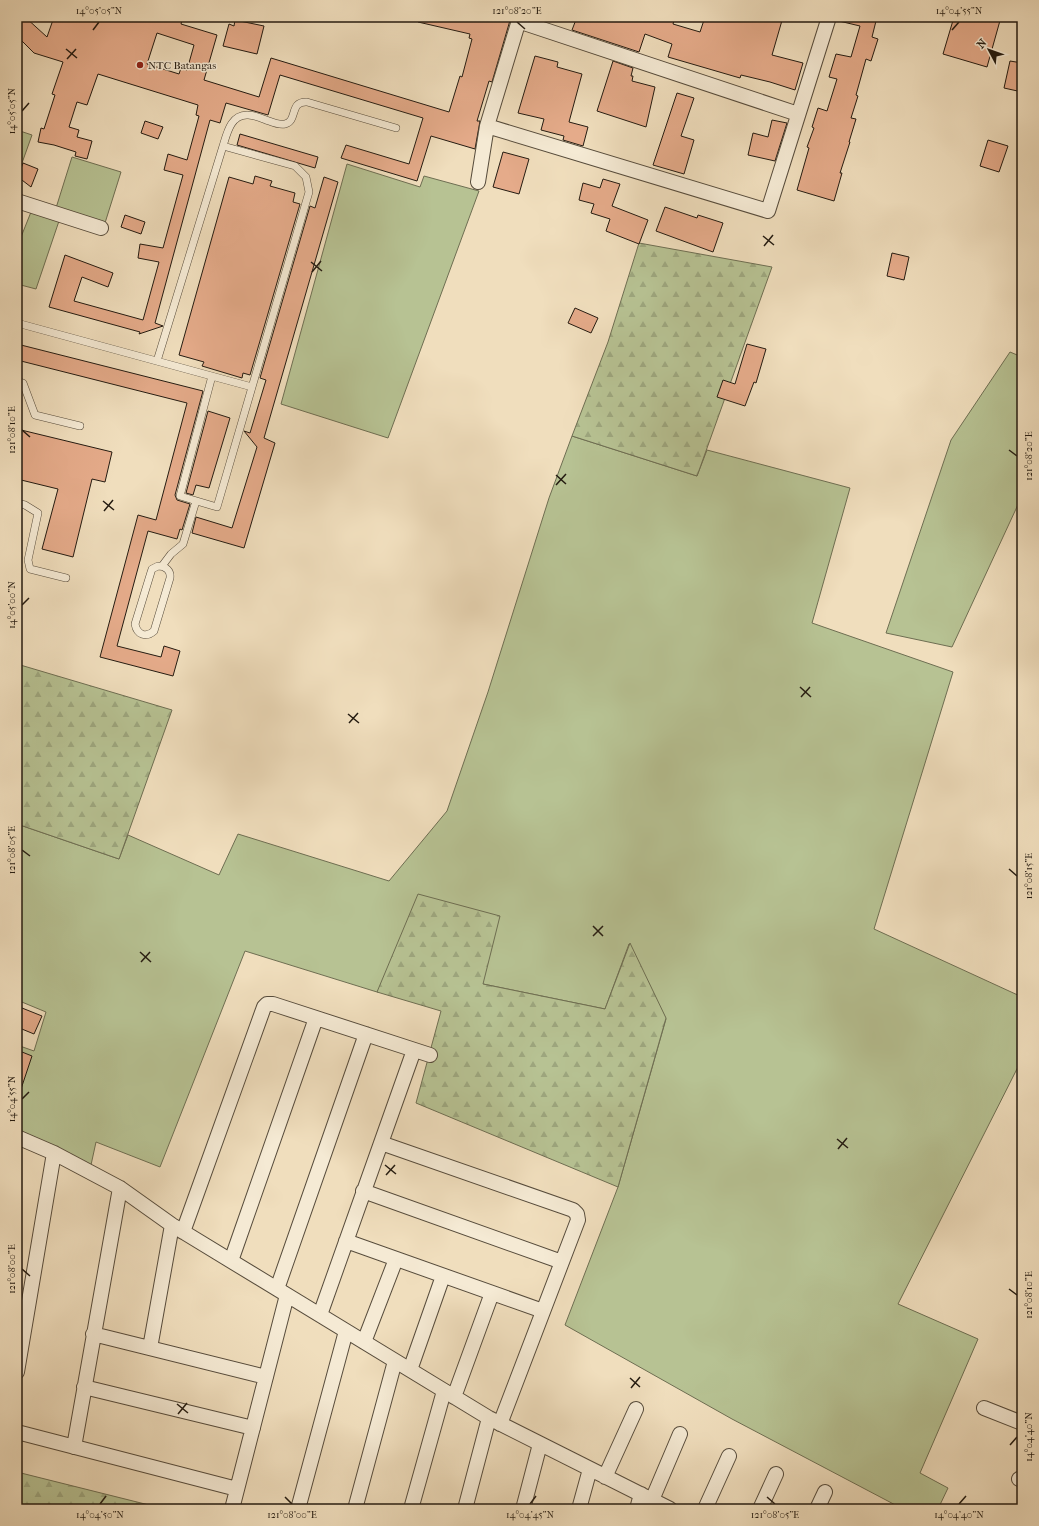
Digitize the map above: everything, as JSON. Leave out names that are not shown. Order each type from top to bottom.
[{"type":"street","points":[[487,126],[768,212],[829,17]]},
{"type":"street","points":[[478,182],[487,126],[519,19],[798,114]]},
{"type":"street","points":[[17,201],[101,228]]},
{"type":"street","points":[[150,1348],[178,1228],[264,1007],[267,1004],[273,1004],[430,1055]]},
{"type":"street","points":[[231,1261],[316,1018]]},
{"type":"street","points":[[232,1509],[266,1377],[282,1292],[366,1034]]},
{"type":"street","points":[[320,1315],[414,1050]]},
{"type":"street","points":[[17,1137],[54,1153],[120,1188],[178,1228],[494,1421],[670,1509]]},
{"type":"street","points":[[381,1143],[573,1210],[577,1214],[578,1220],[543,1311],[494,1421],[465,1509]]},
{"type":"street","points":[[17,1372],[54,1153]]},
{"type":"street","points":[[74,1447],[120,1188]]},
{"type":"street","points":[[363,1191],[562,1262]]},
{"type":"street","points":[[346,1241],[543,1311]]},
{"type":"street","points":[[364,1342],[396,1259]]},
{"type":"street","points":[[410,1370],[443,1276]]},
{"type":"street","points":[[411,1509],[449,1394],[492,1293]]},
{"type":"street","points":[[298,1509],[346,1331]]},
{"type":"street","points":[[93,1334],[266,1377]]},
{"type":"street","points":[[355,1509],[395,1361]]},
{"type":"street","points":[[84,1387],[253,1428]]},
{"type":"street","points":[[984,1408],[1022,1423]]},
{"type":"street","points":[[605,1477],[636,1409]]},
{"type":"street","points":[[17,1432],[237,1489]]},
{"type":"street","points":[[637,1509],[646,1497],[680,1434]]},
{"type":"street","points":[[523,1509],[540,1444]]},
{"type":"street","points":[[705,1509],[729,1456]]},
{"type":"street","points":[[579,1509],[590,1469]]},
{"type":"street","points":[[760,1509],[776,1474]]},
{"type":"street","points":[[817,1509],[824,1492]]},
{"type":"lane","points":[[158,361],[228,127],[237,118],[248,115],[278,124],[285,124],[290,121],[297,105],[301,102],[307,102],[396,128]]},
{"type":"lane","points":[[212,376],[180,496],[217,507],[309,192],[306,177],[295,166],[223,146]]},
{"type":"lane","points":[[17,323],[252,387]]},
{"type":"lane","points":[[17,381],[23,383],[35,414],[80,426]]},
{"type":"lane","points":[[162,566],[170,572],[170,578],[154,631],[148,635],[142,635],[137,631],[135,624],[151,572],[155,567],[162,566],[171,554],[183,544],[196,501]]},
{"type":"lane","points":[[17,503],[25,505],[38,513],[28,560],[30,569],[66,578]]},
{"type":"green space","points":[[17,130],[32,135],[17,177]]},
{"type":"green space","points":[[72,157],[121,172],[105,223],[56,208]]},
{"type":"green space","points":[[347,164],[420,187],[424,176],[479,191],[388,438],[281,404]]},
{"type":"green space","points":[[31,212],[59,221],[36,289],[17,284],[17,247]]},
{"type":"green space","points":[[639,243],[772,267],[697,476],[572,436],[608,342]]},
{"type":"green space","points":[[1010,352],[1022,357],[1022,496],[952,647],[886,633],[951,440]]},
{"type":"green space","points":[[572,436],[697,476],[707,450],[850,488],[812,623],[953,672],[874,929],[1022,997],[1022,1059],[898,1304],[978,1339],[920,1473],[948,1488],[938,1509],[903,1509],[732,1419],[565,1325],[618,1187],[666,1019],[629,944],[605,1009],[483,984],[377,992],[245,951],[160,1167],[96,1142],[91,1165],[17,1129],[17,1045],[34,1051],[46,1012],[17,1000],[17,824],[119,859],[128,835],[219,875],[238,834],[389,881],[447,811],[488,692],[549,498]]},
{"type":"green space","points":[[17,664],[172,710],[119,859],[17,824]]},
{"type":"green space","points":[[418,894],[500,916],[483,984],[605,1009],[630,943],[666,1018],[618,1187],[416,1103],[441,1011],[377,992]]},
{"type":"green space","points":[[17,1472],[165,1509],[17,1509]]},
{"type":"building","points":[[17,17],[25,17],[47,37],[54,17],[183,17],[181,24],[217,35],[204,80],[259,97],[271,58],[449,112],[460,76],[462,77],[472,39],[469,38],[470,34],[418,22],[419,17],[511,17],[492,82],[489,81],[477,121],[480,121],[475,149],[431,136],[417,181],[341,158],[346,145],[409,164],[423,118],[280,75],[268,115],[226,103],[220,123],[210,120],[155,323],[163,326],[139,334],[140,332],[49,307],[65,255],[113,273],[108,287],[82,277],[74,301],[143,320],[159,262],[138,258],[140,244],[163,248],[183,175],[164,170],[168,154],[187,160],[199,116],[196,115],[198,105],[98,74],[87,105],[77,102],[69,127],[79,130],[77,137],[92,141],[87,159],[75,156],[76,152],[38,142],[41,128],[44,129],[55,95],[52,94],[63,62],[34,53],[17,36]],"holes":[[[157,33],[194,45],[187,70],[181,68],[179,74],[147,64]]]},
{"type":"building","points":[[577,17],[675,17],[673,24],[700,32],[705,17],[783,17],[772,55],[803,63],[795,90],[741,75],[740,78],[668,57],[672,44],[645,34],[639,52],[572,30]]},
{"type":"building","points":[[839,17],[877,17],[872,37],[878,39],[871,61],[866,59],[856,95],[858,96],[851,118],[856,119],[840,173],[842,173],[834,201],[797,190],[809,148],[807,147],[814,128],[812,127],[818,108],[827,111],[837,79],[829,77],[836,54],[851,57],[860,26],[839,21]]},
{"type":"building","points":[[954,17],[1001,17],[987,67],[943,54]]},
{"type":"building","points":[[235,20],[264,26],[257,54],[223,46],[229,24],[234,26]]},
{"type":"building","points":[[535,56],[558,62],[557,67],[582,74],[569,122],[588,127],[583,146],[563,140],[564,136],[541,130],[544,119],[518,113]]},
{"type":"building","points":[[613,61],[633,68],[631,76],[633,76],[632,81],[655,87],[646,127],[597,111]]},
{"type":"building","points":[[1010,61],[1022,63],[1022,92],[1004,88]]},
{"type":"building","points":[[677,93],[694,98],[681,136],[694,140],[684,174],[653,165]]},
{"type":"building","points":[[772,120],[787,123],[775,161],[748,155],[753,133],[768,137]]},
{"type":"building","points":[[145,121],[163,127],[158,139],[141,133]]},
{"type":"building","points":[[240,134],[318,157],[315,168],[237,145]]},
{"type":"building","points":[[988,140],[1008,146],[999,172],[980,166]]},
{"type":"building","points":[[503,152],[529,159],[519,194],[493,187]]},
{"type":"building","points":[[23,163],[38,169],[31,187],[18,177]]},
{"type":"building","points":[[255,176],[272,181],[270,186],[295,193],[293,202],[300,204],[250,375],[243,373],[242,378],[202,366],[204,362],[179,355],[229,177],[253,184]]},
{"type":"building","points":[[324,177],[338,182],[264,438],[275,443],[244,548],[192,533],[196,517],[232,528],[257,447],[244,431],[250,433],[266,380],[260,378],[310,206],[315,208]]},
{"type":"building","points":[[603,179],[620,184],[612,206],[648,220],[639,244],[606,231],[610,219],[591,213],[594,204],[579,200],[583,183],[600,188]]},
{"type":"building","points":[[665,207],[697,218],[698,215],[723,223],[713,252],[656,231]]},
{"type":"building","points":[[125,215],[145,222],[141,234],[121,227]]},
{"type":"building","points":[[892,253],[909,257],[904,280],[887,276]]},
{"type":"building","points":[[575,308],[598,318],[591,333],[568,323]]},
{"type":"building","points":[[17,344],[203,391],[175,495],[177,500],[190,504],[182,530],[180,529],[177,539],[148,531],[117,646],[161,657],[164,646],[180,651],[173,676],[100,657],[138,515],[156,520],[187,403],[17,360]]},
{"type":"building","points":[[747,344],[766,349],[756,383],[754,382],[745,406],[717,397],[723,380],[735,384]]},
{"type":"building","points":[[208,411],[230,418],[209,488],[196,485],[193,495],[186,493]]},
{"type":"building","points":[[17,429],[112,452],[105,482],[92,479],[73,557],[42,549],[58,489],[17,479]]},
{"type":"building","points":[[17,1006],[42,1016],[34,1034],[17,1027]]},
{"type":"building","points":[[17,1050],[32,1056],[19,1095],[17,1095]]},
{"type":"place","name":"NTC Batangas","points":[[140,65]]}]
